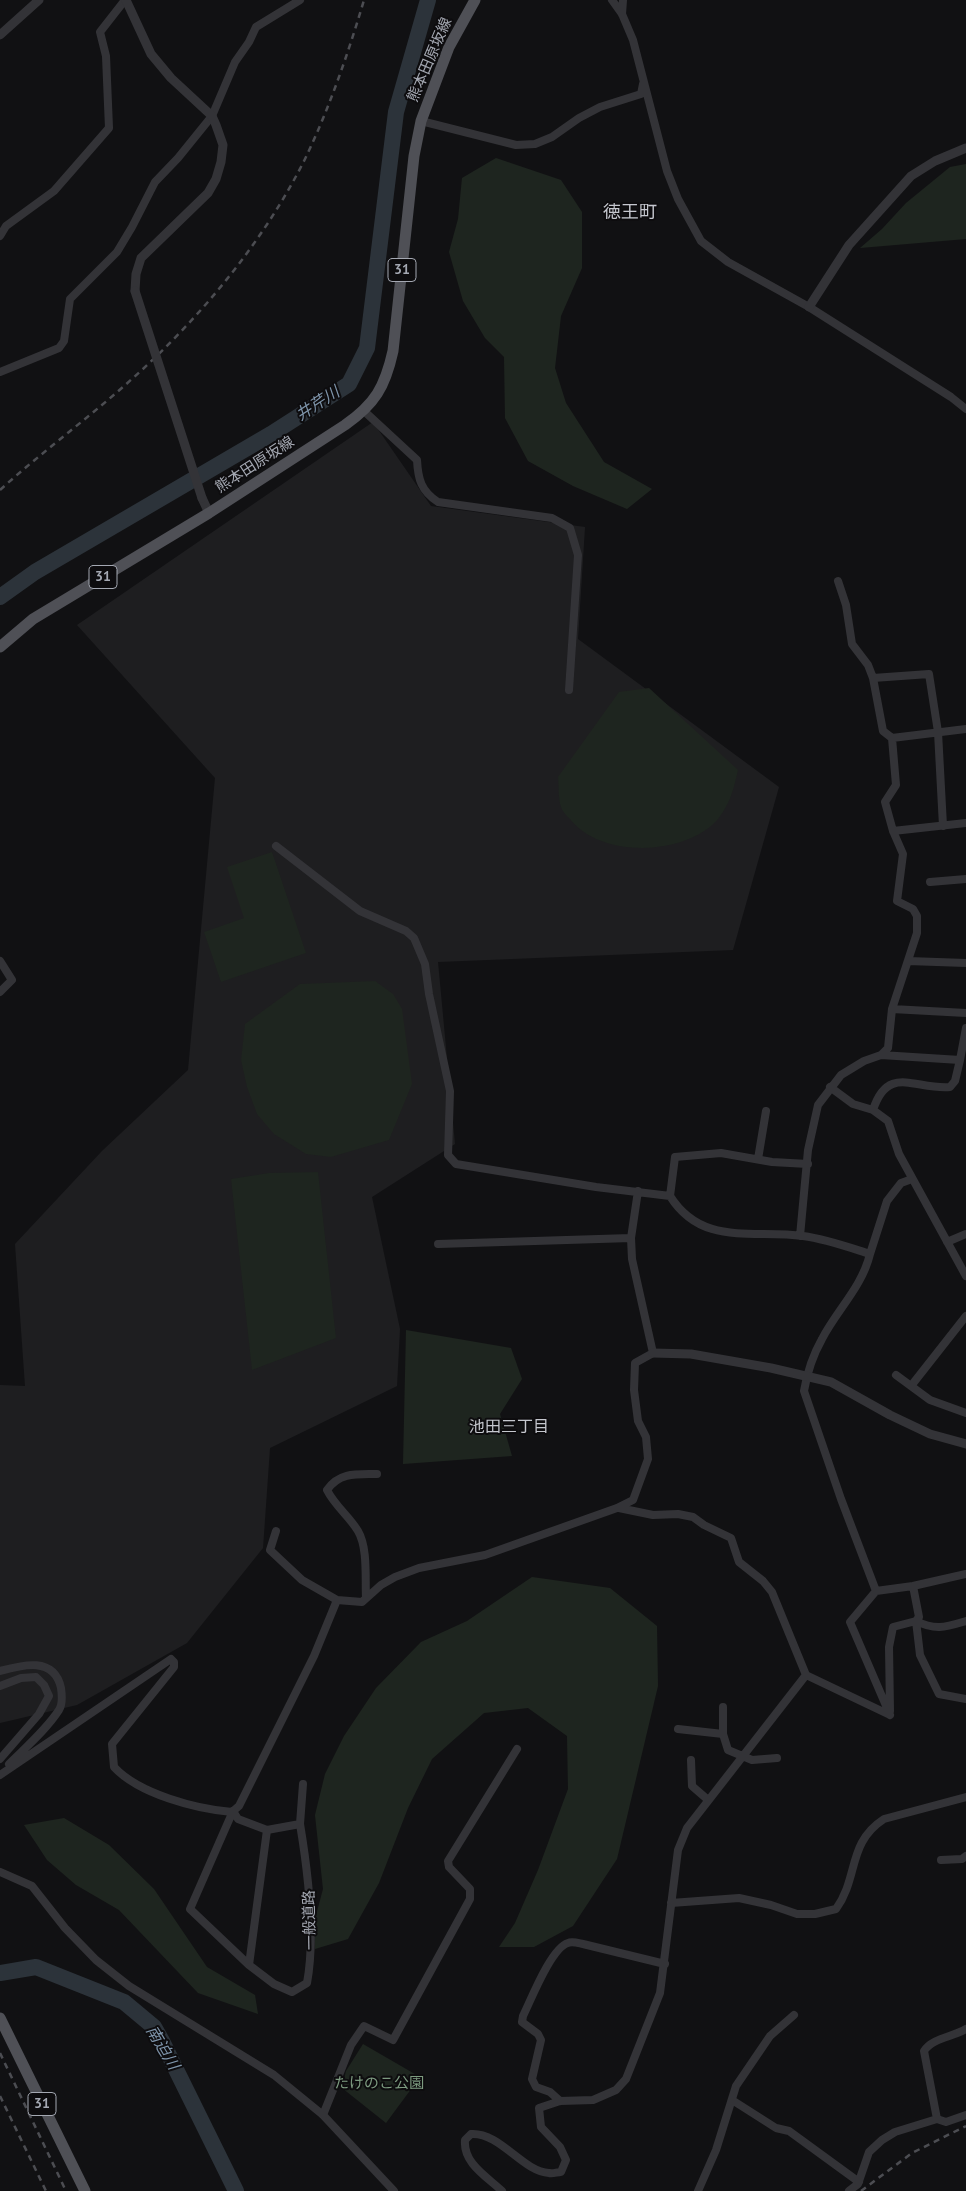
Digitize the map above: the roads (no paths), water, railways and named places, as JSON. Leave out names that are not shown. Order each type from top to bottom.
[{"type":"main road","name":"熊本田原坂線","points":[[0,647],[33,619],[209,513],[364,411],[378,395],[388,375],[393,351],[414,156],[421,121],[449,47],[474,0]]},
{"type":"main road","name":"31","points":[[0,2018],[85,2191]]},
{"type":"street","points":[[0,35],[39,0]]},
{"type":"street","points":[[0,236],[6,226],[54,191],[109,128],[106,56],[100,32],[126,0],[151,54],[170,78],[212,116],[223,145],[216,179],[202,199],[141,258],[136,274],[136,291],[202,498],[209,513]]},
{"type":"street","points":[[0,372],[59,348],[64,341],[70,299],[117,252],[155,182],[178,158],[212,116],[235,62],[250,42],[256,27],[300,0]]},
{"type":"street","points":[[612,0],[622,14],[633,40],[667,171],[678,199],[701,241],[728,262],[809,307],[951,397],[966,409]]},
{"type":"street","points":[[622,14],[623,0]]},
{"type":"street","points":[[421,121],[516,145],[535,144],[552,137],[579,118],[600,107],[640,94],[643,84]]},
{"type":"street","points":[[809,307],[849,245],[911,176],[934,161],[966,148]]},
{"type":"street","points":[[364,411],[417,460],[418,479],[430,497],[438,502],[552,518],[570,528],[578,555],[569,690]]},
{"type":"street","points":[[838,581],[846,606],[852,644],[868,665],[873,678],[883,731],[892,738],[966,729]]},
{"type":"street","points":[[873,678],[929,674],[938,732],[943,826]]},
{"type":"street","points":[[800,1236],[808,1150],[818,1106],[830,1087],[850,1069],[881,1055],[888,1048],[892,1009],[917,933],[917,916],[913,909],[897,901],[903,854],[893,831],[885,802],[896,784],[892,738]]},
{"type":"street","points":[[893,831],[966,823]]},
{"type":"street","points":[[276,846],[360,911],[406,931],[414,938],[425,964],[429,994],[450,1091],[448,1155],[456,1164],[670,1196]]},
{"type":"street","points":[[930,882],[966,879]]},
{"type":"street","points":[[908,960],[966,963]]},
{"type":"street","points":[[0,961],[12,980],[0,992]]},
{"type":"street","points":[[892,1009],[966,1013]]},
{"type":"street","points":[[873,1110],[878,1095],[888,1085],[900,1083],[939,1088],[950,1087],[955,1081],[966,1028]]},
{"type":"street","points":[[881,1055],[960,1060]]},
{"type":"street","points":[[830,1087],[853,1104],[873,1110],[888,1121],[900,1154],[912,1179],[966,1276]]},
{"type":"street","points":[[758,1159],[766,1111]]},
{"type":"street","points":[[808,1164],[721,1153],[675,1157],[670,1196],[679,1211],[704,1228],[728,1232],[800,1236],[870,1254]]},
{"type":"street","points":[[876,1591],[840,1499],[804,1391],[806,1375],[822,1339],[858,1284],[887,1201],[901,1183],[912,1179]]},
{"type":"street","points":[[638,1191],[631,1238],[632,1259],[653,1354]]},
{"type":"street","points":[[947,1242],[966,1234]]},
{"type":"street","points":[[438,1244],[631,1238]]},
{"type":"street","points":[[911,1386],[966,1316]]},
{"type":"street","points":[[276,1531],[270,1550],[302,1580],[337,1600],[362,1602],[395,1577],[419,1568],[485,1555],[617,1508],[633,1500],[648,1459],[646,1437],[638,1421],[634,1390],[635,1363],[653,1354],[691,1354],[806,1375],[830,1382],[890,1415],[930,1434],[966,1444]]},
{"type":"street","points":[[896,1375],[930,1400],[966,1413]]},
{"type":"street","points":[[366,1598],[364,1554],[359,1533],[333,1503],[327,1490],[333,1481],[348,1474],[378,1474]]},
{"type":"street","points":[[617,1508],[653,1515],[678,1514],[693,1517],[704,1526],[731,1538],[739,1562],[763,1581],[772,1592],[806,1675],[890,1715]]},
{"type":"street","points":[[890,1715],[850,1622],[876,1591],[913,1586],[966,1574]]},
{"type":"street","points":[[913,1586],[919,1617],[916,1621],[920,1655],[939,1694],[966,1699]]},
{"type":"street","points":[[0,1774],[171,1659],[174,1662],[174,1667],[112,1744],[114,1767],[134,1784],[155,1793],[216,1810],[233,1811],[239,1806],[296,1694],[337,1600]]},
{"type":"street","points":[[890,1715],[889,1647],[893,1627],[916,1621],[925,1625],[948,1628],[966,1621]]},
{"type":"street","points":[[0,1671],[23,1665],[39,1664],[53,1672],[60,1684],[62,1696],[60,1709],[0,1774]]},
{"type":"street","points":[[502,2191],[470,2162],[464,2150],[465,2140],[471,2134],[486,2137],[548,2174],[561,2172],[566,2160],[560,2147],[541,2127],[539,2108],[560,2101],[593,2100],[616,2090],[626,2079],[660,1993],[678,1850],[687,1828],[741,1755],[806,1675]]},
{"type":"street","points":[[0,1686],[21,1678],[36,1678],[44,1685],[49,1696],[39,1714],[0,1759]]},
{"type":"street","points":[[723,1707],[723,1734],[728,1750],[752,1760],[777,1758]]},
{"type":"street","points":[[678,1729],[723,1734]]},
{"type":"street","points":[[323,2115],[351,2045],[364,2026],[393,2040],[470,1900],[470,1889],[449,1867],[448,1861],[517,1749]]},
{"type":"street","points":[[691,1760],[692,1786],[707,1799]]},
{"type":"street","points":[[233,1811],[238,1819],[267,1830],[300,1824],[303,1784]]},
{"type":"street","points":[[671,1904],[739,1898],[771,1905],[798,1914],[815,1914],[836,1909],[846,1895],[863,1837],[874,1825],[884,1819],[966,1797]]},
{"type":"street","name":"一般道路","points":[[233,1811],[190,1909],[250,1965],[274,1984],[292,1992],[307,1983],[310,1964],[309,1875],[300,1824]]},
{"type":"street","points":[[250,1965],[267,1830]]},
{"type":"street","points":[[940,1860],[962,1859],[966,1856]]},
{"type":"street","points":[[0,1872],[32,1886],[65,1928],[96,1960],[129,1986],[274,2075],[323,2115],[394,2191]]},
{"type":"street","points":[[560,2101],[550,2092],[536,2087],[532,2079],[541,2040],[538,2034],[522,2022],[522,2016],[561,1946],[570,1942],[583,1944],[665,1964]]},
{"type":"street","points":[[698,2191],[716,2150],[736,2086],[770,2036],[794,2014]]},
{"type":"street","points":[[937,2119],[924,2051],[928,2044],[956,2035],[966,2029]]},
{"type":"street","points":[[732,2100],[776,2128],[789,2131],[858,2182]]},
{"type":"street","points":[[849,2191],[858,2182],[869,2152],[882,2140],[895,2132],[937,2119],[946,2122],[966,2115]]},
{"type":"waterway","name":"井芹川","points":[[0,597],[35,572],[271,434],[349,384],[367,348],[396,112],[428,0]]},
{"type":"waterway","name":"南迫川","points":[[0,1973],[36,1967],[124,2002],[154,2027],[236,2191]]},
{"type":"railway","points":[[0,490],[117,392],[183,330],[250,248],[289,189],[314,140],[337,81],[364,0]]},
{"type":"railway","points":[[0,2053],[66,2191]]},
{"type":"railway","points":[[0,2096],[46,2191]]},
{"type":"railway","points":[[861,2191],[912,2153],[966,2126]]},
{"type":"district","name":"徳王町","points":[[630,213]]},
{"type":"district","name":"池田三丁目","points":[[509,1427]]},
{"type":"park label","name":"たけのこ公園","points":[[379,2084]]}]
